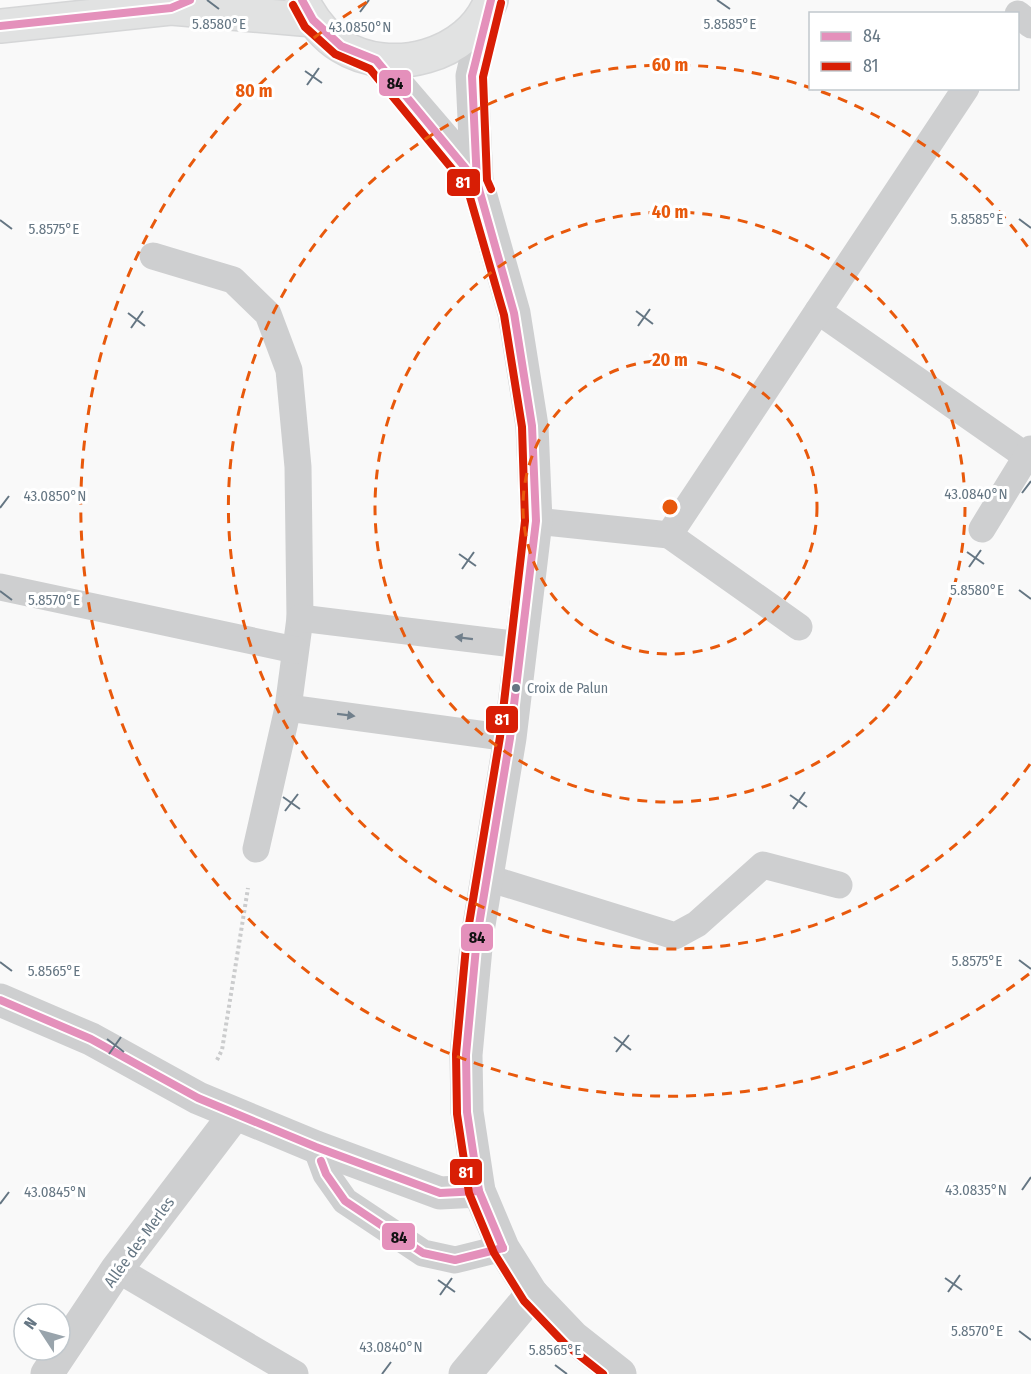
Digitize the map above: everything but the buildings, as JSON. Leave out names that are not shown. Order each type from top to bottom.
[{"type":"main road","points":[[0,26],[180,4],[308,10],[341,46],[376,60],[409,61],[441,52],[468,33],[490,4]]},
{"type":"street","points":[[490,4],[472,76],[477,182],[514,313],[532,426],[536,521],[510,738],[477,937],[466,1055],[467,1112],[479,1191],[503,1248],[532,1294],[573,1337],[620,1374]]},
{"type":"street","points":[[376,60],[449,145],[477,182]]},
{"type":"street","points":[[0,1000],[91,1039],[198,1098],[316,1147],[440,1193],[479,1191]]},
{"type":"street","name":"Allée des Merles","points":[[47,1374],[117,1269],[235,1114]]},
{"type":"street","points":[[465,1374],[532,1294]]},
{"type":"lane","points":[[1019,16],[1031,25]]},
{"type":"lane","points":[[669,535],[965,90]]},
{"type":"lane","points":[[153,256],[233,280],[267,314],[289,370],[298,466],[300,618],[288,708],[256,849]]},
{"type":"lane","points":[[818,311],[1028,452],[982,530]]},
{"type":"lane","points":[[536,521],[669,535],[799,627]]},
{"type":"lane","points":[[0,587],[295,650]]},
{"type":"lane","points":[[300,618],[522,645]]},
{"type":"lane","points":[[288,708],[510,738]]},
{"type":"lane","points":[[488,878],[675,936],[696,924],[763,865],[839,885]]},
{"type":"lane","points":[[316,1147],[326,1174],[345,1201],[423,1253],[455,1260],[503,1248]]},
{"type":"lane","points":[[117,1269],[295,1374]]},
{"type":"path","points":[[198,1098],[222,1050],[256,849]]},
{"type":"transit line","name":"84","points":[[0,26],[171,8],[190,0]]},
{"type":"transit line","name":"84","points":[[302,0],[313,20],[341,46],[376,60],[477,182]]},
{"type":"transit line","name":"84","points":[[491,0],[472,76],[477,182],[514,313],[532,426],[536,521],[510,738],[477,937],[466,1055],[467,1112],[479,1191],[503,1248]]},
{"type":"transit line","name":"81","points":[[491,189],[487,180],[483,77],[501,3]]},
{"type":"transit line","name":"81","points":[[293,5],[305,27],[335,54],[370,69],[467,187],[504,315],[522,427],[525,521],[500,737],[467,936],[456,1054],[457,1114],[469,1193],[494,1253],[524,1301],[565,1344],[603,1374]]},
{"type":"transit line","name":"84","points":[[0,1000],[91,1039],[198,1098],[316,1147],[440,1193],[479,1191]]},
{"type":"transit line","name":"84","points":[[321,1161],[326,1174],[345,1201],[423,1253],[455,1260],[503,1248]]},
{"type":"place","name":"Croix de Palun","points":[[516,688]]}]
